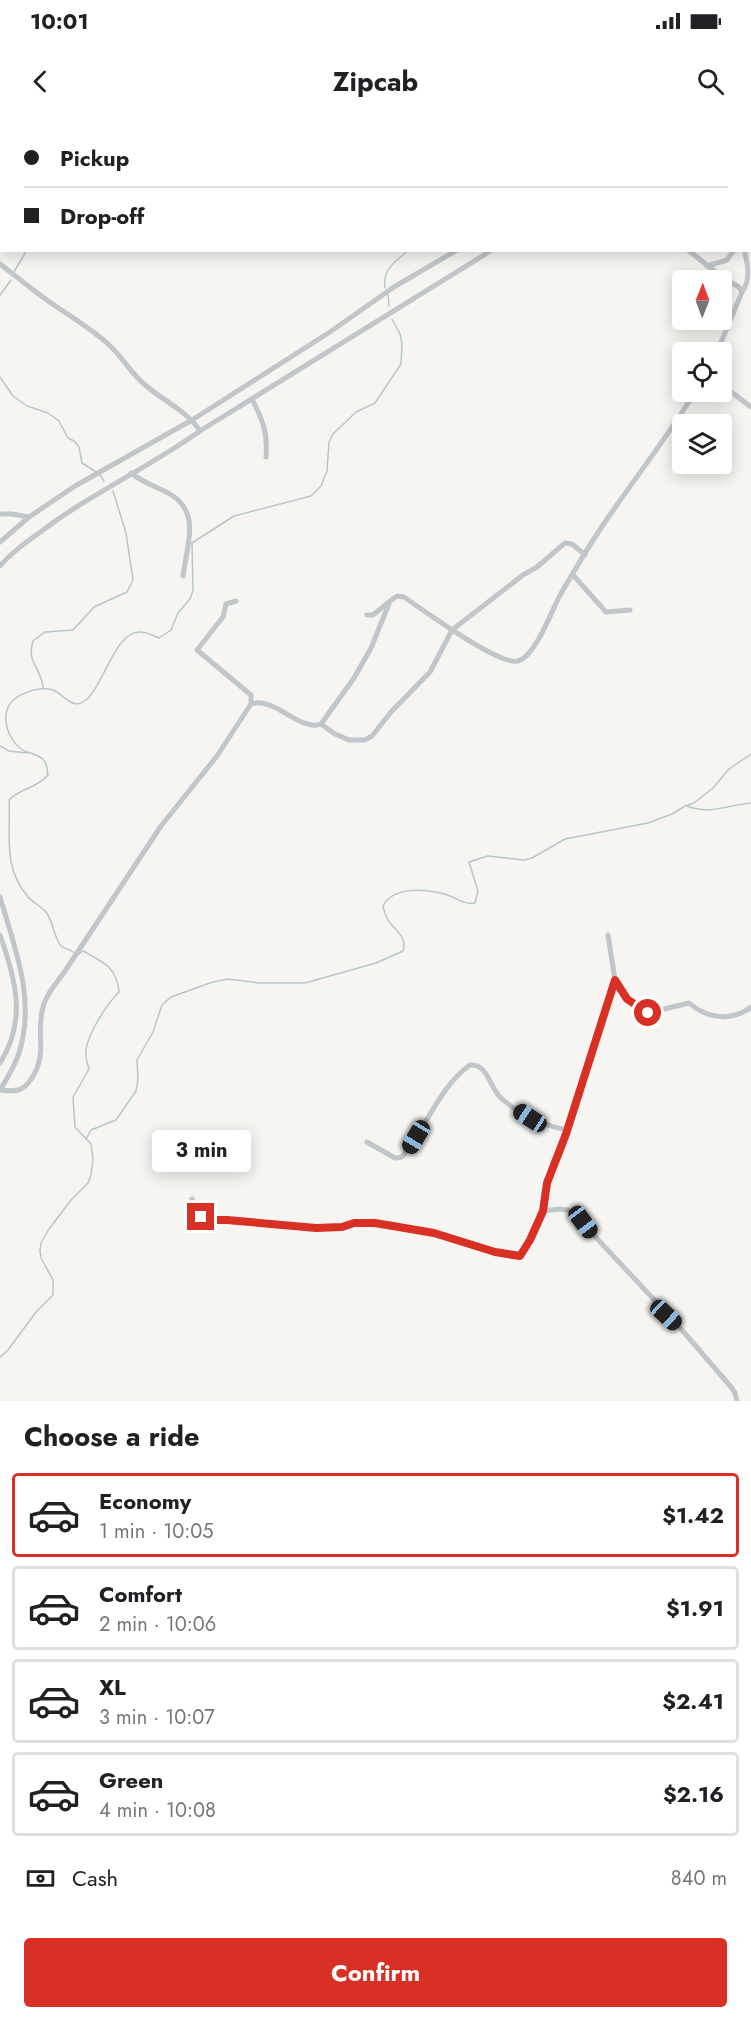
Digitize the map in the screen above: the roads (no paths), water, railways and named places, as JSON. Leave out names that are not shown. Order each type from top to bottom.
[{"type":"street","points":[[0,542],[29,517],[85,480],[192,420],[330,332],[394,287],[454,252]]},
{"type":"street","points":[[0,566],[20,547],[54,522],[489,252]]},
{"type":"street","points":[[690,252],[739,287],[742,292]]},
{"type":"street","points":[[707,266],[728,260],[734,252]]},
{"type":"street","points":[[721,342],[746,286],[748,264],[745,252]]},
{"type":"street","points":[[0,264],[110,345],[131,372],[192,420],[200,431]]},
{"type":"street","points":[[732,392],[751,407]]},
{"type":"street","points":[[252,399],[264,422],[267,434],[266,457]]},
{"type":"street","points":[[367,615],[373,615],[397,596],[404,597],[498,658],[519,661],[534,645],[604,522],[688,402]]},
{"type":"street","points":[[131,473],[145,484],[173,496],[188,514],[191,528],[183,576]]},
{"type":"street","points":[[0,514],[29,517]]},
{"type":"street","points":[[251,704],[262,703],[310,725],[321,724],[349,740],[365,740],[372,736],[391,712],[430,672],[452,630],[565,543],[572,544],[585,555]]},
{"type":"street","points":[[573,575],[606,612],[630,610]]},
{"type":"street","points":[[0,897],[27,1002],[25,1030],[19,1055],[0,1090],[14,1092],[28,1084],[39,1068],[42,1056],[40,1027],[42,1009],[50,990],[161,826],[223,748],[251,704],[251,695],[197,650],[223,617],[226,604],[236,601]]},
{"type":"street","points":[[321,724],[365,659],[390,601]]},
{"type":"street","points":[[0,935],[10,963],[17,1010],[15,1030],[7,1052],[0,1063]]},
{"type":"street","points":[[608,935],[615,980],[627,999],[648,1013],[689,1004],[702,1012],[727,1017],[743,1013],[751,1007]]},
{"type":"street","points":[[192,1199],[201,1217],[210,1220],[316,1228],[375,1223],[434,1233],[516,1257],[523,1253],[543,1211],[547,1183],[567,1130],[615,980]]},
{"type":"street","points":[[367,1142],[395,1158],[402,1157],[439,1101],[463,1070],[470,1065],[480,1067],[500,1097],[514,1107],[542,1124],[567,1130]]},
{"type":"street","points":[[543,1211],[568,1210],[583,1222],[682,1330],[731,1387],[737,1401]]},
{"type":"waterway","points":[[14,272],[26,252]]},
{"type":"waterway","points":[[385,288],[388,271],[407,252]]},
{"type":"waterway","points":[[0,295],[11,280]]},
{"type":"waterway","points":[[388,294],[389,306]]},
{"type":"waterway","points":[[73,952],[59,943],[48,916],[28,897],[14,874],[9,838],[9,800],[39,783],[48,775],[43,759],[21,749],[10,735],[6,724],[8,707],[21,695],[41,689],[53,690],[72,703],[85,701],[92,694],[124,640],[132,634],[141,632],[159,638],[171,630],[178,613],[190,599],[193,590],[192,543],[234,516],[311,496],[321,486],[327,471],[329,442],[333,434],[356,412],[375,403],[401,364],[402,344],[400,334],[392,319]]},
{"type":"waterway","points":[[0,377],[13,396],[27,406],[48,413],[59,421],[68,438],[79,447],[82,463],[96,472]]},
{"type":"waterway","points":[[100,475],[104,481]]},
{"type":"waterway","points":[[43,688],[31,655],[33,641],[45,632],[73,630],[94,607],[127,592],[133,580],[126,533],[113,491]]},
{"type":"waterway","points":[[0,746],[9,751],[28,753]]},
{"type":"waterway","points":[[86,1139],[91,1130],[116,1120],[136,1091],[137,1060],[153,1032],[162,1005],[171,997],[228,979],[259,983],[305,983],[376,963],[403,951],[403,939],[388,920],[383,906],[394,895],[419,890],[444,894],[467,903],[475,903],[478,891],[469,862],[488,856],[524,860],[532,858],[565,839],[648,823],[672,814],[694,803],[713,788],[729,769],[751,754]]},
{"type":"waterway","points":[[687,806],[711,810],[751,803]]},
{"type":"waterway","points":[[0,1357],[8,1350],[36,1312],[53,1295],[53,1280],[41,1258],[41,1243],[71,1200],[88,1183],[91,1175],[93,1159],[91,1144],[75,1127],[73,1097],[89,1069],[86,1053],[90,1035],[104,1011],[119,992],[118,984],[108,966],[83,951],[79,954]]}]
